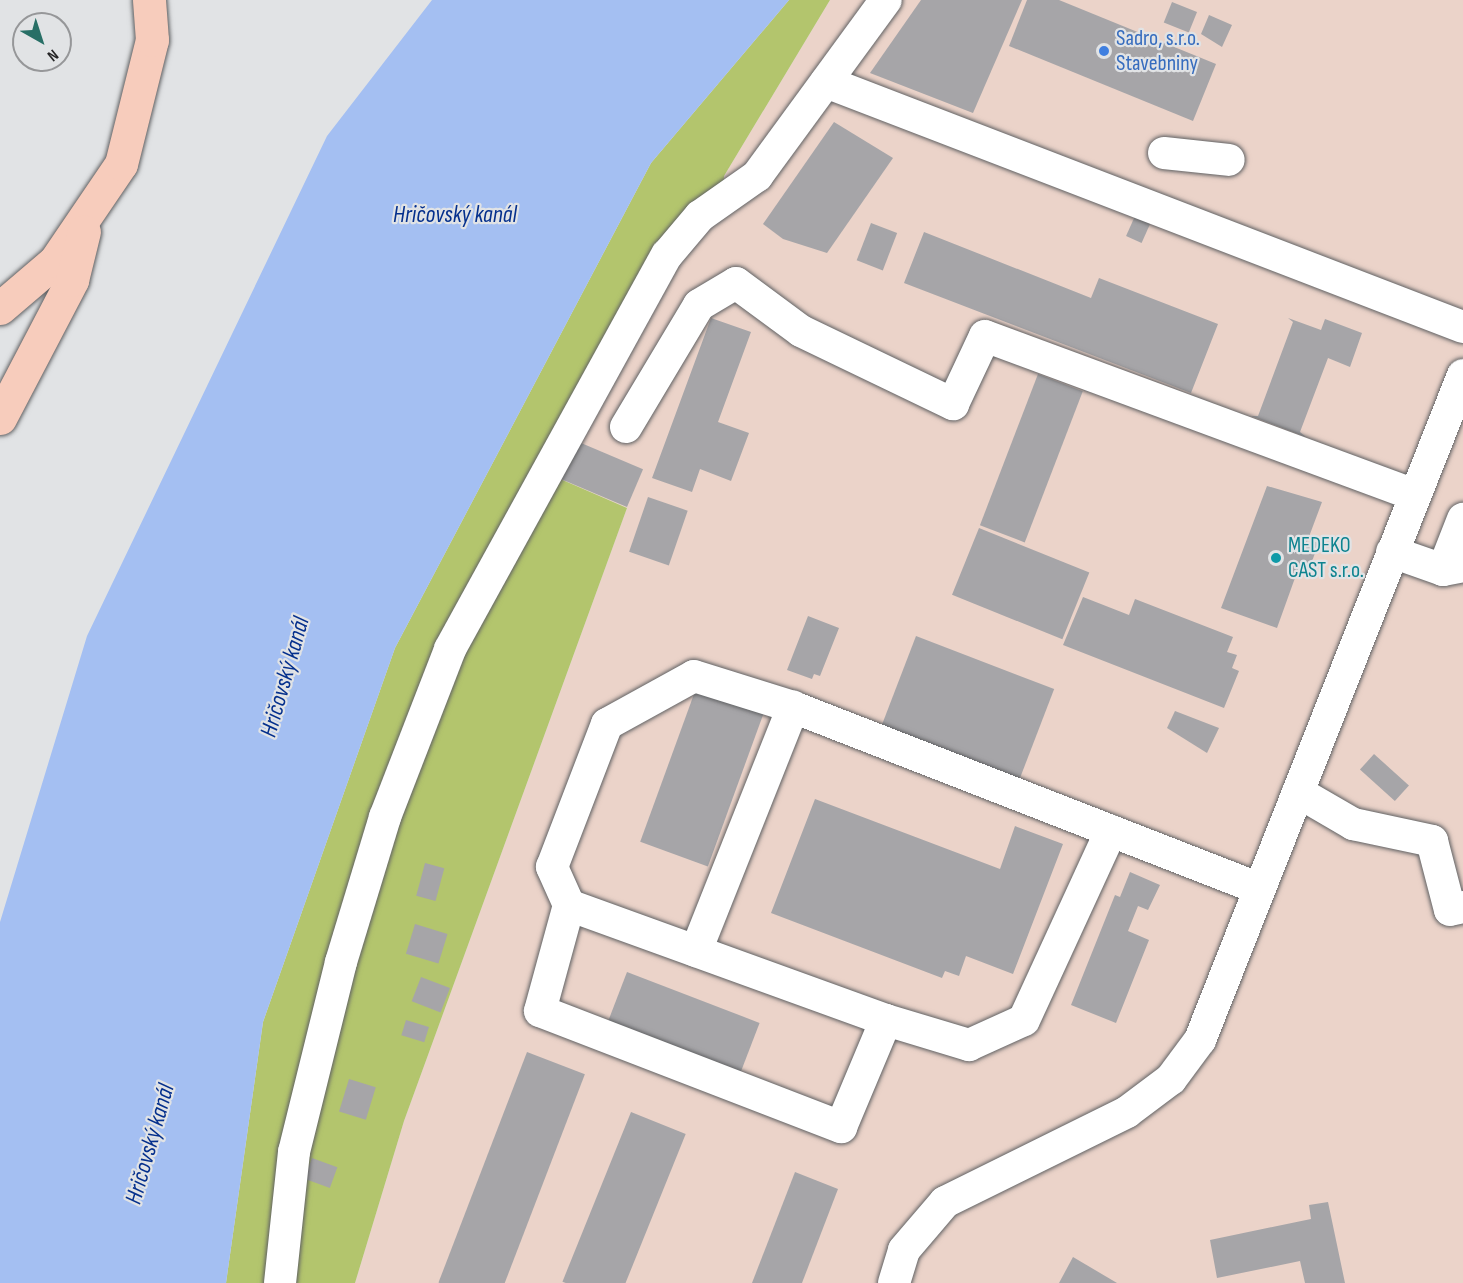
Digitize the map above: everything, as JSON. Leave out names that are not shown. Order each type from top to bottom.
[{"type":"highway","points":[[0,308],[56,261],[87,220],[121,164],[140,102],[152,40],[149,0]]},
{"type":"highway","points":[[0,418],[72,280],[87,220]]},
{"type":"lane","points":[[280,1283],[294,1152],[341,962],[385,817],[450,649],[667,255],[700,216],[757,176],[886,0]]},
{"type":"lane","points":[[826,82],[1463,327]]},
{"type":"lane","points":[[1164,153],[1229,160]]},
{"type":"lane","points":[[626,428],[699,305],[736,282],[801,331],[953,404],[985,336],[1415,495]]},
{"type":"lane","points":[[894,1283],[904,1250],[945,1202],[1127,1112],[1171,1079],[1200,1040],[1463,375]]},
{"type":"lane","points":[[1392,552],[1453,568],[1463,519]]},
{"type":"lane","points":[[886,1020],[841,1127],[540,1011],[569,905],[552,867],[607,724],[694,676],[793,707],[1260,889]]},
{"type":"lane","points":[[696,951],[793,707]]},
{"type":"lane","points":[[1298,792],[1353,824],[1432,841],[1450,910],[1463,907]]},
{"type":"lane","points":[[569,905],[886,1020],[969,1045],[1024,1020],[1111,831]]},
{"type":"shaded area","points":[[830,0],[1463,0],[1463,1283],[355,1283],[404,1121],[627,508],[558,478],[694,235],[722,215],[724,176]]},
{"type":"green space","points":[[789,0],[830,0],[724,176],[722,215],[694,235],[558,478],[627,508],[404,1121],[355,1283],[226,1283],[263,1022],[395,648],[651,163]]},
{"type":"water","name":"Hričovský kanál","points":[[432,0],[789,0],[651,163],[395,648],[263,1022],[226,1283],[0,1283],[0,922],[87,636],[327,136]]},
{"type":"building","points":[[921,0],[1022,0],[973,113],[870,73]]},
{"type":"building","points":[[1027,0],[1059,0],[1216,64],[1193,121],[1009,46]]},
{"type":"building","points":[[1172,2],[1197,12],[1189,33],[1164,22]]},
{"type":"building","points":[[1209,15],[1232,25],[1222,47],[1201,34]]},
{"type":"building","points":[[834,122],[893,158],[827,253],[783,239],[763,224]]},
{"type":"building","points":[[1135,216],[1151,223],[1142,243],[1126,236]]},
{"type":"building","points":[[871,223],[897,233],[883,270],[857,260]]},
{"type":"building","points":[[924,232],[1091,298],[1099,278],[1218,324],[1191,393],[904,283]]},
{"type":"building","points":[[711,318],[751,332],[718,422],[749,433],[731,481],[700,469],[692,492],[652,478]]},
{"type":"building","points":[[1288,318],[1321,330],[1325,319],[1362,333],[1350,367],[1328,358],[1300,432],[1306,437],[1251,416],[1258,416],[1293,322]]},
{"type":"building","points":[[1038,374],[1083,391],[1025,542],[980,525]]},
{"type":"building","points":[[574,440],[643,469],[627,507],[558,478]]},
{"type":"building","name":"MEDEKO CAST s.r.o.","points":[[1267,486],[1322,502],[1307,542],[1319,542],[1310,567],[1300,564],[1277,628],[1221,608]]},
{"type":"building","points":[[648,497],[688,511],[669,566],[629,552]]},
{"type":"building","points":[[979,528],[1089,573],[1062,639],[952,595]]},
{"type":"building","points":[[1083,597],[1129,615],[1135,599],[1233,637],[1227,652],[1237,655],[1232,668],[1239,671],[1224,708],[1063,645]]},
{"type":"building","points":[[808,616],[839,628],[820,676],[814,674],[812,679],[787,670]]},
{"type":"building","points":[[916,636],[1054,689],[1019,781],[881,727]]},
{"type":"building","points":[[698,683],[766,708],[708,866],[640,842]]},
{"type":"building","points":[[1175,711],[1219,728],[1207,753],[1167,728]]},
{"type":"building","points":[[1374,754],[1409,785],[1395,801],[1360,770]]},
{"type":"building","points":[[815,799],[1000,869],[1015,826],[1063,844],[1013,974],[966,956],[959,976],[945,971],[942,978],[771,913]]},
{"type":"building","points":[[425,863],[444,868],[436,901],[416,896]]},
{"type":"building","points":[[1130,872],[1160,885],[1148,910],[1138,906],[1128,931],[1149,940],[1116,1023],[1071,1005],[1115,895],[1120,897]]},
{"type":"building","points":[[415,924],[448,934],[438,964],[406,954]]},
{"type":"building","points":[[627,972],[760,1023],[739,1075],[607,1024]]},
{"type":"building","points":[[421,977],[450,988],[441,1012],[412,1001]]},
{"type":"building","points":[[406,1020],[429,1027],[424,1042],[401,1035]]},
{"type":"building","points":[[527,1052],[585,1074],[505,1283],[438,1283]]},
{"type":"building","points":[[349,1079],[376,1087],[366,1120],[339,1112]]},
{"type":"building","points":[[631,1112],[686,1134],[626,1283],[562,1282]]},
{"type":"building","points":[[312,1158],[337,1167],[330,1188],[304,1179]]},
{"type":"building","points":[[795,1172],[838,1189],[802,1283],[752,1283]]},
{"type":"building","points":[[1328,1202],[1345,1283],[1305,1283],[1300,1261],[1217,1278],[1210,1240],[1311,1219],[1309,1205]]},
{"type":"building","points":[[1073,1257],[1117,1283],[1059,1283]]},
{"type":"place","name":"Sadro, s.r.o. Stavebniny","points":[[1104,51]]},
{"type":"place","name":"MEDEKO CAST s.r.o.","points":[[1276,558]]}]
